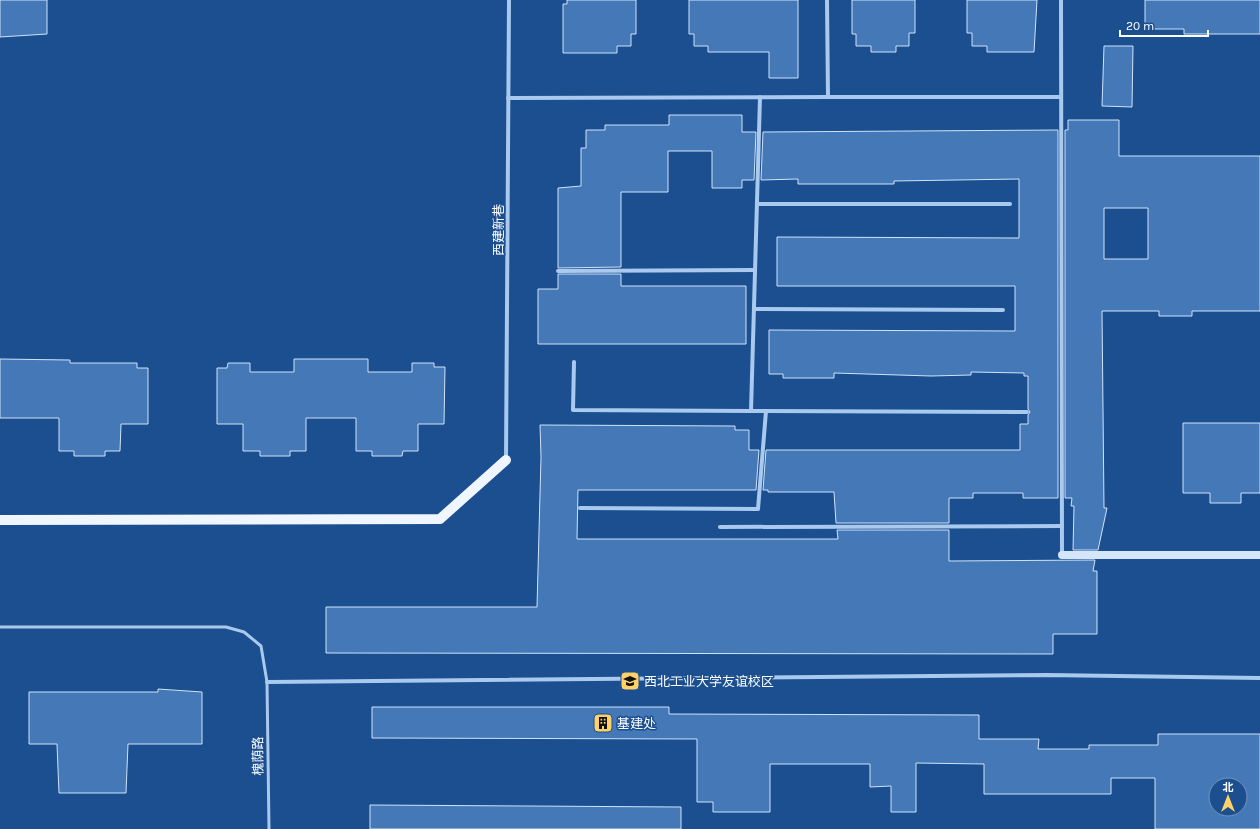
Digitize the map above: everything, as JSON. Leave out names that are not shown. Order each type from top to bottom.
[{"type":"main road","points":[[0,520],[440,519],[506,460]]},
{"type":"main road","points":[[1062,555],[1260,555]]},
{"type":"street","name":"西建新巷","points":[[506,460],[509,0]]},
{"type":"street","points":[[827,0],[828,97]]},
{"type":"street","points":[[1061,0],[1062,555]]},
{"type":"street","points":[[751,411],[760,97]]},
{"type":"street","points":[[508,98],[1061,97]]},
{"type":"street","points":[[757,204],[1010,204]]},
{"type":"street","points":[[558,271],[755,270]]},
{"type":"street","points":[[754,309],[1003,310]]},
{"type":"street","points":[[574,362],[573,410],[1027,412]]},
{"type":"street","points":[[580,508],[758,509],[766,411]]},
{"type":"street","points":[[720,527],[1062,526]]},
{"type":"street","points":[[267,682],[1047,675],[1260,678]]},
{"type":"lane","name":"槐荫路","points":[[0,627],[226,627],[244,632],[261,646],[267,682],[268,829]]},
{"type":"building","points":[[0,0],[47,0],[47,34],[0,37]]},
{"type":"building","points":[[567,0],[636,0],[636,34],[631,34],[631,46],[617,46],[617,53],[563,53],[563,4],[567,4]]},
{"type":"building","points":[[689,0],[798,0],[798,78],[769,78],[769,52],[708,52],[708,46],[694,46],[694,34],[689,34]]},
{"type":"building","points":[[852,0],[915,0],[915,33],[909,33],[909,46],[896,46],[896,52],[871,52],[871,46],[856,46],[856,34],[852,34]]},
{"type":"building","points":[[967,0],[1037,0],[1034,52],[987,52],[987,46],[972,46],[972,33],[967,33]]},
{"type":"building","points":[[1145,0],[1260,0],[1260,34],[1184,34],[1184,29],[1145,29]]},
{"type":"building","points":[[1104,46],[1133,46],[1132,107],[1102,106]]},
{"type":"building","points":[[669,115],[742,115],[742,132],[756,132],[754,180],[742,180],[742,188],[712,188],[712,151],[668,151],[668,192],[621,192],[621,267],[558,268],[558,188],[581,186],[581,148],[586,148],[586,130],[605,130],[605,125],[669,125]]},
{"type":"building","points":[[1068,120],[1119,120],[1119,156],[1260,156],[1260,311],[1192,311],[1192,316],[1159,316],[1159,311],[1102,311],[1104,508],[1107,508],[1098,550],[1073,550],[1074,506],[1071,506],[1072,498],[1065,498],[1065,130],[1068,130]],"holes":[[[1104,208],[1148,208],[1148,259],[1104,259]]]},
{"type":"building","points":[[1058,130],[1058,498],[1023,498],[1023,493],[973,493],[973,498],[949,498],[949,523],[836,523],[834,492],[768,492],[768,490],[763,490],[766,450],[1020,450],[1020,424],[1028,424],[1028,415],[1030,412],[1028,409],[1028,376],[1024,376],[1024,373],[971,372],[971,375],[931,376],[834,373],[834,378],[783,378],[783,374],[769,374],[769,330],[1015,331],[1015,286],[777,286],[777,237],[1019,238],[1019,179],[894,181],[894,184],[798,184],[798,179],[761,180],[763,132]]},
{"type":"building","points":[[558,274],[621,274],[621,286],[746,286],[746,344],[538,344],[538,289],[558,289]]},
{"type":"building","points":[[0,359],[70,360],[70,363],[137,363],[137,368],[148,368],[148,424],[121,424],[120,451],[105,451],[105,456],[74,456],[74,451],[59,451],[59,418],[0,418]]},
{"type":"building","points":[[294,359],[368,359],[368,372],[412,372],[412,363],[434,363],[434,367],[445,367],[444,424],[418,424],[418,451],[403,451],[402,456],[372,456],[372,451],[356,451],[356,418],[306,418],[306,451],[290,451],[290,456],[260,456],[260,451],[243,451],[243,424],[217,424],[217,368],[227,368],[228,363],[250,363],[250,372],[294,372]]},
{"type":"building","points":[[1183,423],[1260,423],[1260,493],[1241,493],[1241,503],[1210,503],[1210,493],[1183,493]]},
{"type":"building","points":[[540,425],[735,426],[735,430],[749,430],[749,450],[759,450],[756,490],[578,490],[577,539],[838,539],[837,530],[949,530],[949,561],[1095,560],[1093,571],[1097,571],[1097,634],[1053,634],[1053,654],[326,653],[326,607],[537,607],[541,457]]},
{"type":"building","points":[[158,689],[202,692],[202,744],[128,744],[126,793],[59,793],[57,744],[29,744],[29,692],[158,692]]},
{"type":"building","points":[[372,707],[669,707],[669,714],[979,715],[979,739],[1039,739],[1038,749],[1089,749],[1089,745],[1158,745],[1158,734],[1260,734],[1260,829],[1155,829],[1155,778],[1111,778],[1111,794],[984,794],[984,764],[916,763],[916,812],[891,812],[891,786],[870,787],[870,764],[770,764],[770,812],[713,812],[713,802],[697,802],[697,739],[372,738]]},
{"type":"building","points":[[370,805],[681,807],[681,829],[370,829]]},
{"type":"place","name":"西北工业大学友谊校区","points":[[630,681]]},
{"type":"place","name":"基建处","points":[[603,723]]}]
